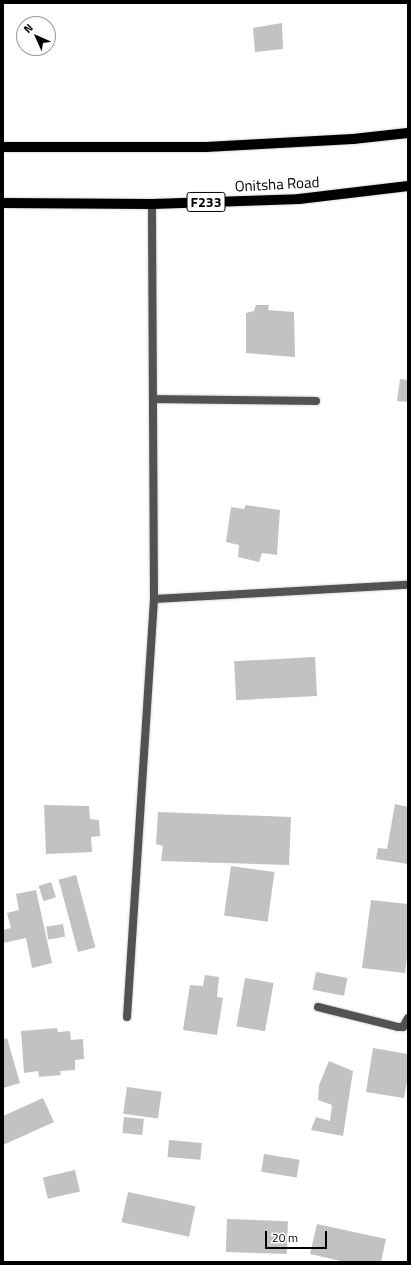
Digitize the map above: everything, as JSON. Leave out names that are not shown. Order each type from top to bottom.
[{"type":"main road","points":[[3,147],[206,147],[353,139],[408,133]]},
{"type":"main road","name":"Onitsha Road","points":[[3,203],[152,204],[299,199],[408,186]]},
{"type":"street","points":[[127,1017],[154,599],[152,204]]},
{"type":"street","points":[[153,399],[316,401]]},
{"type":"street","points":[[154,599],[408,585]]},
{"type":"street","points":[[318,1007],[398,1027],[403,1027],[408,1018]]},
{"type":"building","points":[[282,23],[283,49],[255,52],[253,28]]},
{"type":"building","points":[[256,305],[269,305],[268,310],[294,312],[295,357],[246,353],[246,313],[254,311]]},
{"type":"building","points":[[400,379],[408,380],[408,402],[397,401]]},
{"type":"building","points":[[246,505],[280,510],[277,555],[262,553],[259,562],[238,557],[239,545],[226,542],[231,507],[244,509]]},
{"type":"building","points":[[315,657],[317,696],[236,700],[234,661]]},
{"type":"building","points":[[395,804],[408,807],[408,864],[376,859],[378,848],[387,849]]},
{"type":"building","points":[[44,805],[89,806],[90,819],[99,820],[100,836],[91,837],[92,852],[46,854]]},
{"type":"building","points":[[158,812],[291,817],[289,865],[161,861],[163,846],[156,844]]},
{"type":"building","points":[[231,866],[275,872],[268,922],[224,916]]},
{"type":"building","points":[[76,875],[95,947],[78,952],[59,880]]},
{"type":"building","points":[[51,882],[56,897],[44,901],[39,886]]},
{"type":"building","points":[[36,890],[52,963],[32,968],[26,938],[3,943],[3,930],[11,928],[7,913],[19,910],[16,894]]},
{"type":"building","points":[[371,900],[408,904],[408,951],[405,973],[362,968]]},
{"type":"building","points":[[63,924],[65,937],[48,939],[46,927]]},
{"type":"building","points":[[316,972],[347,978],[344,996],[313,990]]},
{"type":"building","points":[[205,975],[219,977],[217,997],[223,998],[217,1035],[183,1030],[190,985],[203,986]]},
{"type":"building","points":[[245,978],[274,983],[265,1031],[236,1026]]},
{"type":"building","points":[[57,1028],[58,1032],[70,1031],[71,1040],[83,1039],[84,1059],[75,1060],[75,1070],[60,1071],[61,1075],[39,1077],[38,1071],[24,1073],[21,1031]]},
{"type":"building","points":[[7,1038],[20,1083],[3,1088],[3,1040]]},
{"type":"building","points":[[373,1048],[408,1054],[408,1076],[404,1098],[366,1092]]},
{"type":"building","points":[[329,1061],[353,1071],[343,1136],[311,1130],[316,1117],[330,1121],[332,1105],[318,1100],[319,1085]]},
{"type":"building","points":[[127,1087],[162,1092],[158,1119],[123,1114]]},
{"type":"building","points":[[43,1098],[54,1122],[3,1145],[3,1116]]},
{"type":"building","points":[[124,1117],[144,1119],[142,1135],[122,1133]]},
{"type":"building","points":[[169,1140],[202,1143],[200,1160],[168,1157]]},
{"type":"building","points":[[264,1154],[300,1160],[297,1177],[261,1172]]},
{"type":"building","points":[[75,1170],[80,1191],[48,1199],[43,1177]]},
{"type":"building","points":[[128,1192],[195,1206],[189,1237],[122,1222]]},
{"type":"building","points":[[227,1219],[288,1221],[287,1254],[226,1252]]},
{"type":"building","points":[[317,1224],[386,1239],[381,1262],[345,1262],[310,1254]]}]
